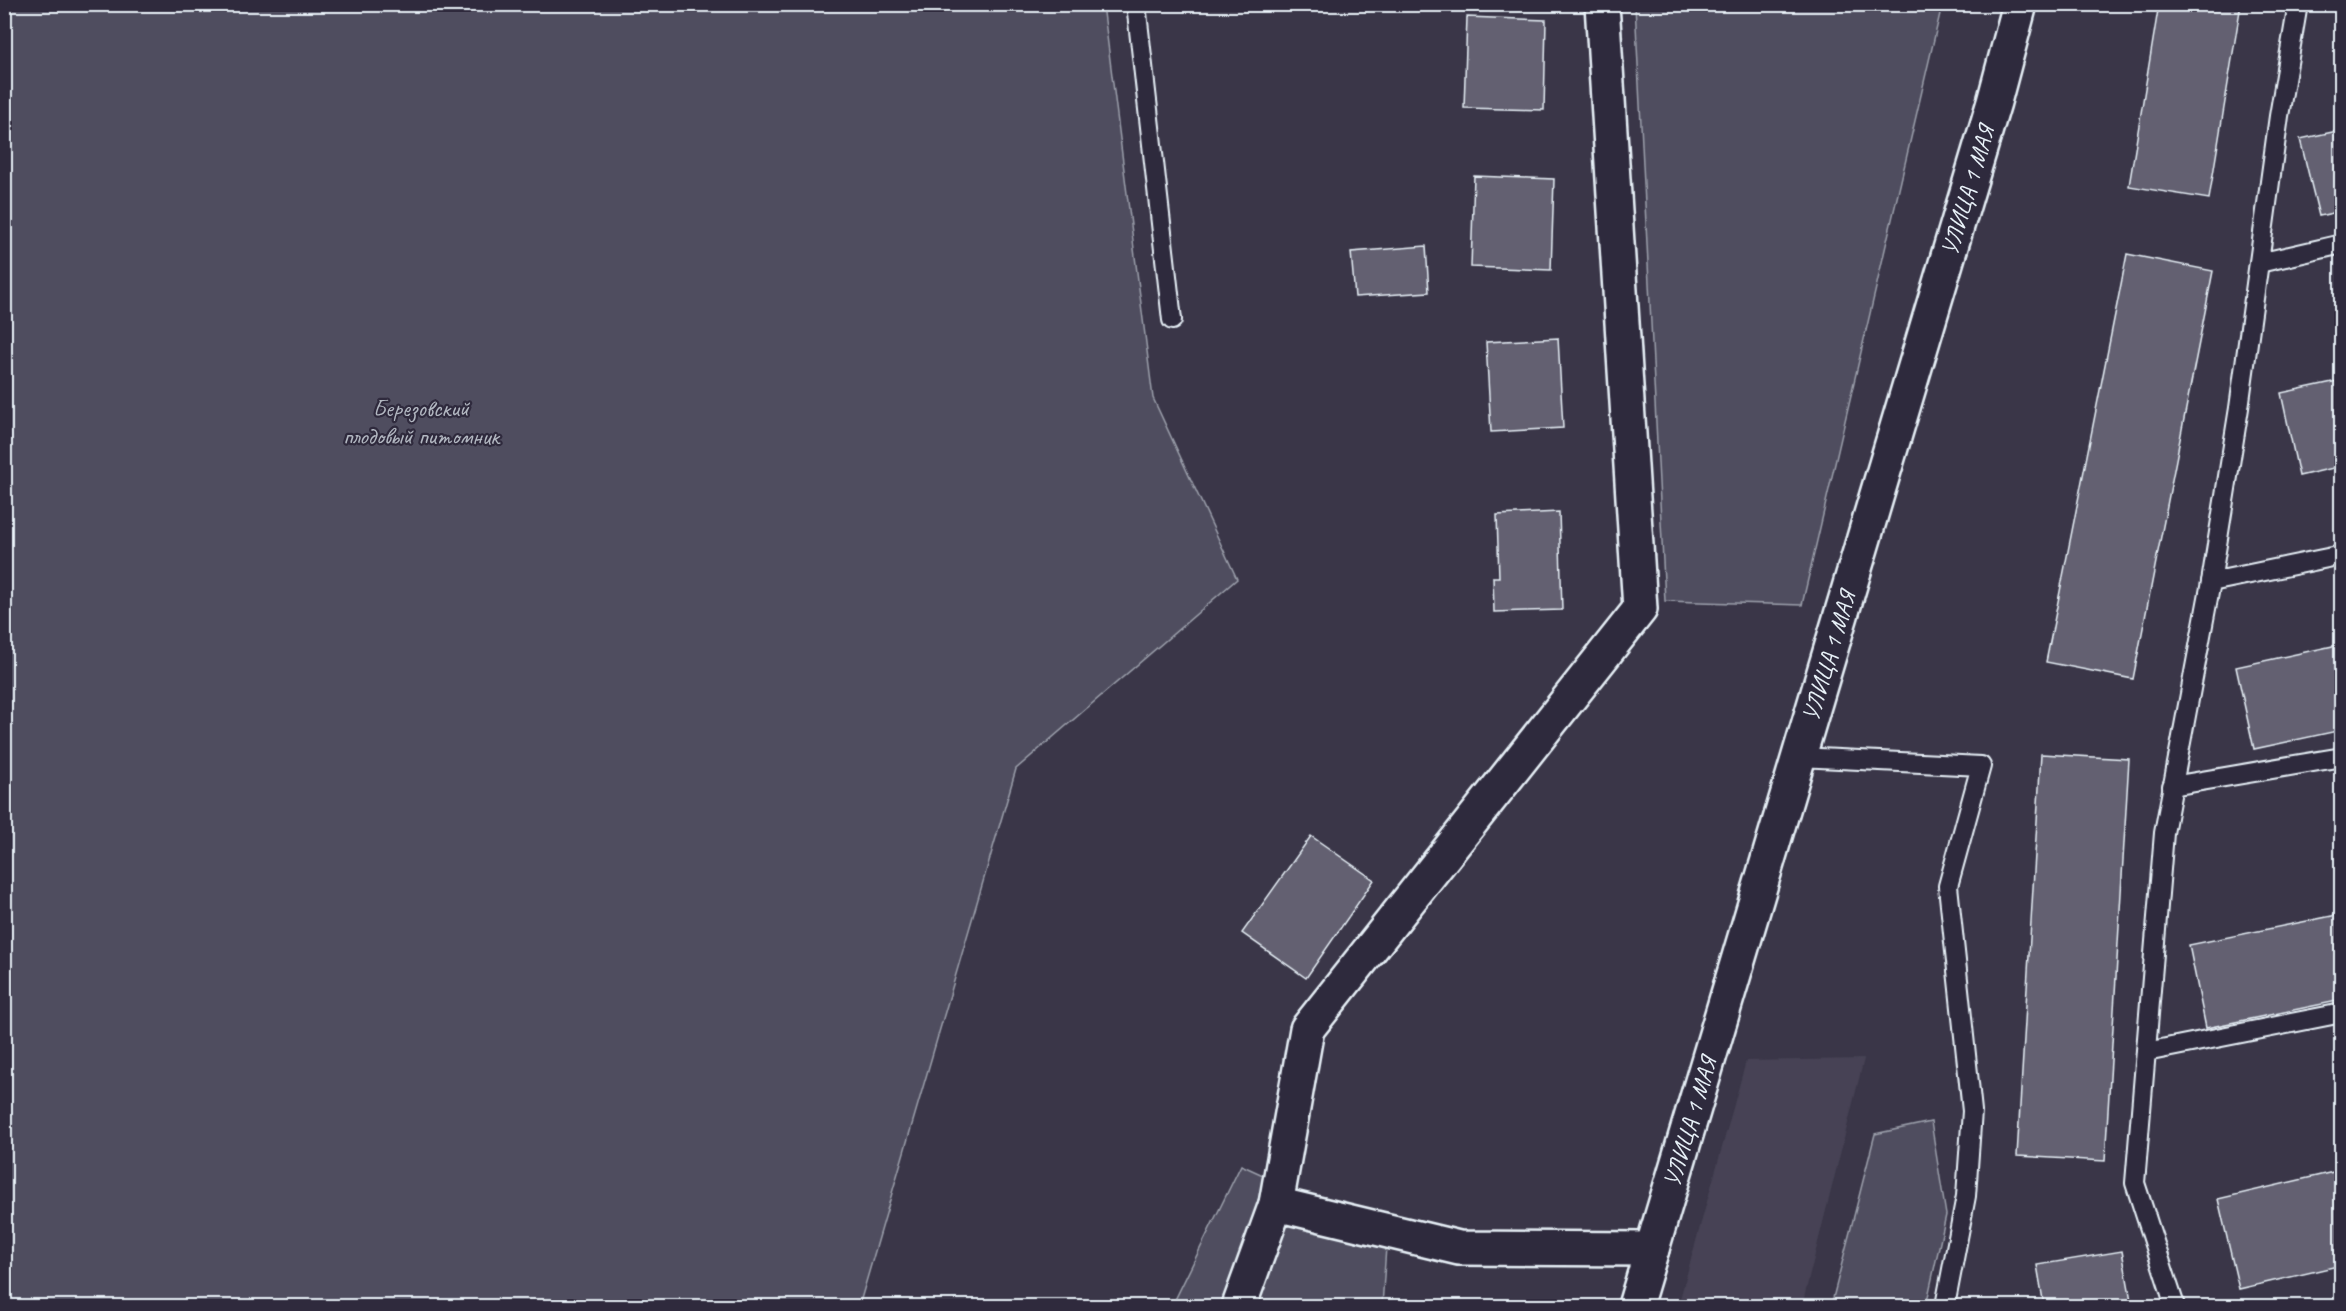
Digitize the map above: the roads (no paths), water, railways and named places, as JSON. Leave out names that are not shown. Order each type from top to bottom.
[{"type":"street","points":[[1239,1306],[1276,1204],[1307,1029],[1640,609],[1602,4]]},
{"type":"street","name":"УЛИЦА 1 МАЯ","points":[[1635,1306],[1987,125],[2020,4]]},
{"type":"street","points":[[1276,1204],[1459,1248],[1652,1249]]},
{"type":"lane","points":[[1136,4],[1172,320]]},
{"type":"lane","points":[[2175,1306],[2135,1183],[2164,832],[2211,582],[2239,408],[2279,116],[2298,4]]},
{"type":"lane","points":[[2259,263],[2342,244]]},
{"type":"lane","points":[[2211,582],[2342,555]]},
{"type":"lane","points":[[1799,757],[1981,766],[1948,886],[1972,1111],[1966,1196],[1945,1306]]},
{"type":"lane","points":[[2172,786],[2342,757]]},
{"type":"lane","points":[[2146,1052],[2342,1013]]},
{"type":"park label","name":"Березовский плодовый питомник","points":[[421,422]]}]
